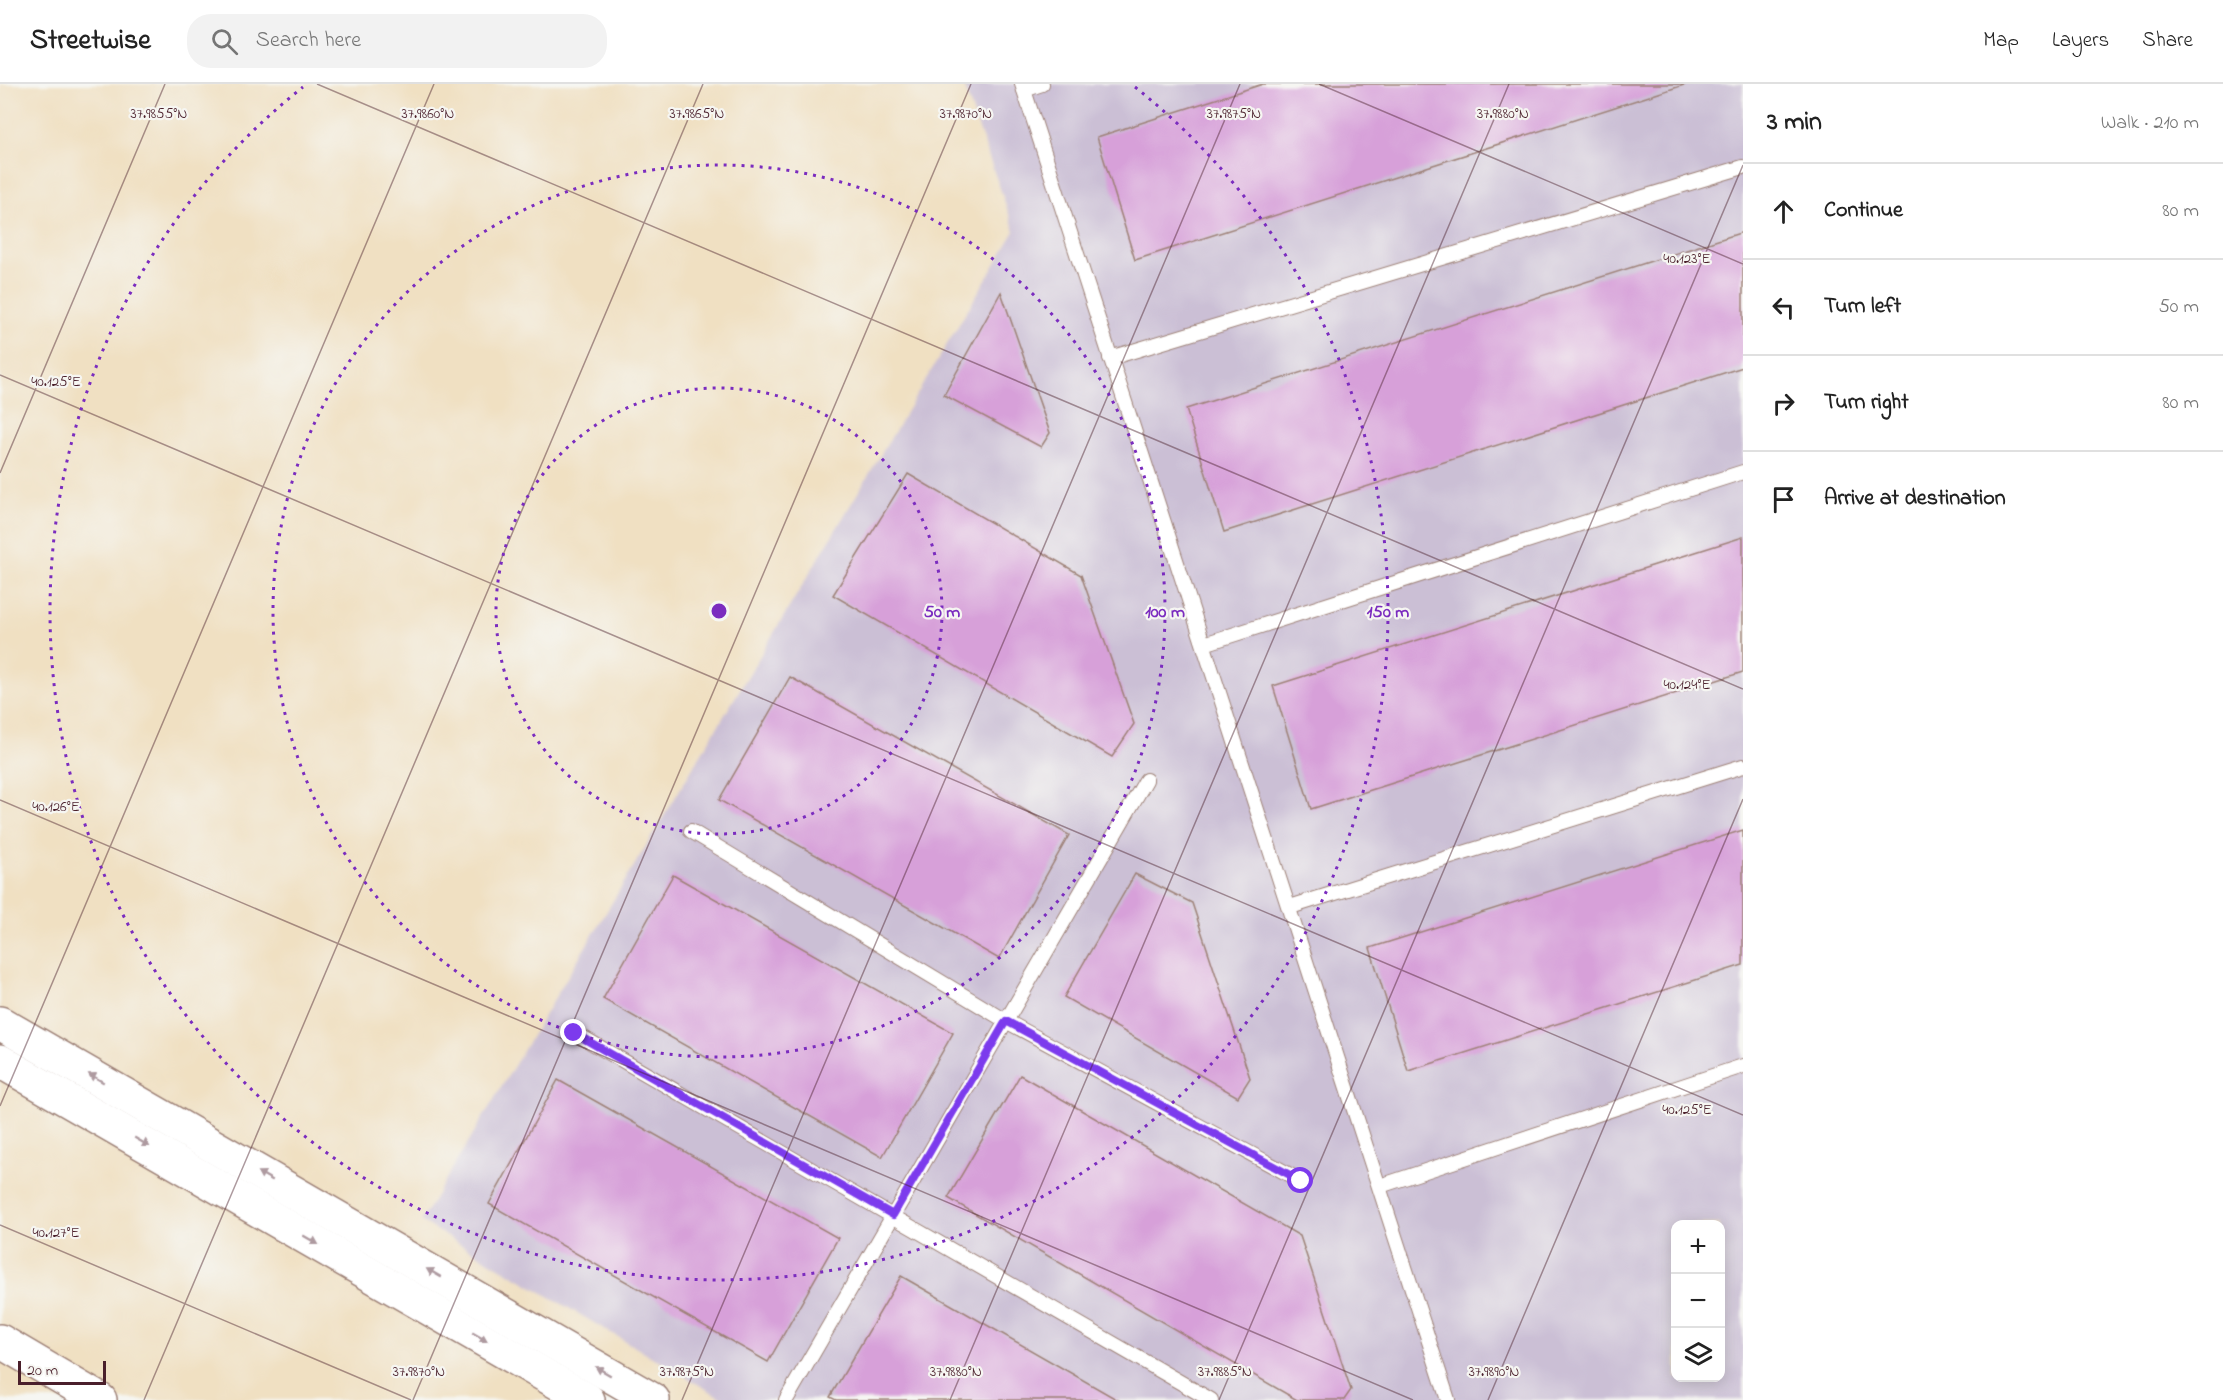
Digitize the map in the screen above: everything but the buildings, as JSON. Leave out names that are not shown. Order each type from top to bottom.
[{"type":"main road","points":[[0,1023],[653,1400]]},
{"type":"main road","points":[[0,1061],[588,1400]]},
{"type":"main road","points":[[0,1341],[100,1400]]},
{"type":"lane","points":[[1042,84],[1023,87],[1448,1400]]},
{"type":"lane","points":[[1110,358],[1743,167]]},
{"type":"lane","points":[[1204,644],[1743,472]]},
{"type":"lane","points":[[1290,907],[1743,766]]},
{"type":"lane","points":[[786,1400],[1146,780]]},
{"type":"lane","points":[[691,831],[1006,1021],[1301,1181]]},
{"type":"lane","points":[[574,1033],[1211,1400]]},
{"type":"lane","points":[[1380,1186],[1743,1066]]},
{"type":"shaded area","points":[[963,84],[1743,84],[1743,1400],[725,1400],[421,1221],[1015,231]]},
{"type":"route","points":[[574,1033],[893,1215],[1006,1021],[1301,1181]]}]
